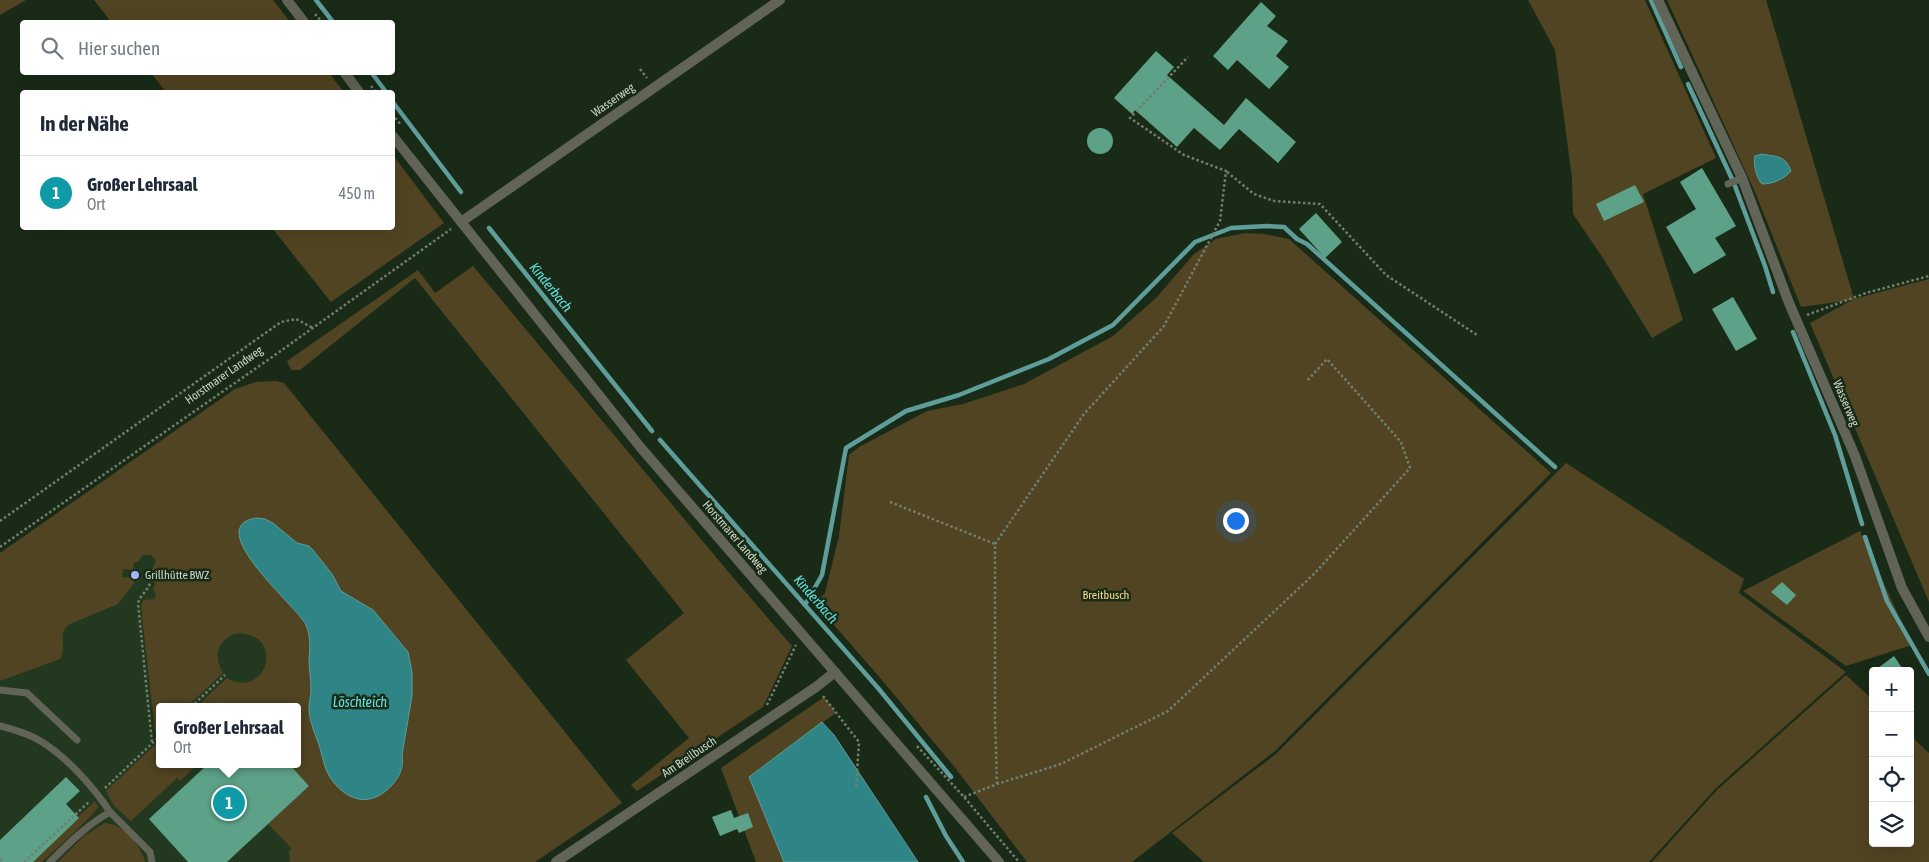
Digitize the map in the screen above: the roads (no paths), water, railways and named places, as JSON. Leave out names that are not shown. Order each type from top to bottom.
[{"type":"street","points":[[287,0],[302,20]]},
{"type":"street","name":"Wasserweg","points":[[461,222],[780,0]]},
{"type":"street","name":"Wasserweg","points":[[1658,0],[1742,178],[1796,319],[1856,456],[1902,588],[1929,637]]},
{"type":"street","points":[[346,75],[358,90]]},
{"type":"street","name":"Horstmarer Landweg","points":[[395,139],[641,448],[999,862]]},
{"type":"street","name":"Am Breilbusch","points":[[556,862],[816,688],[835,672]]},
{"type":"lane","points":[[1728,184],[1742,178]]},
{"type":"lane","points":[[0,690],[27,693],[77,740]]},
{"type":"lane","points":[[0,726],[37,739],[58,754],[96,791],[110,812],[150,852],[152,862]]},
{"type":"lane","points":[[50,862],[97,819],[110,812]]},
{"type":"water","points":[[1762,154],[1783,159],[1791,171],[1778,180],[1762,184],[1754,163],[1755,156]]},
{"type":"water","name":"Löschteich","points":[[256,518],[265,519],[273,523],[297,543],[309,546],[332,574],[341,591],[373,610],[408,652],[412,672],[412,696],[402,755],[402,767],[392,785],[377,797],[361,799],[346,794],[332,780],[324,765],[309,713],[311,689],[310,642],[306,625],[258,569],[246,552],[239,536],[242,525]]},
{"type":"water","points":[[822,722],[834,735],[918,862],[784,862],[749,777]]},
{"type":"waterway","name":"Kinderbach","points":[[316,0],[331,20]]},
{"type":"waterway","points":[[1651,0],[1681,67]]},
{"type":"waterway","name":"Kinderbach","points":[[373,75],[384,90]]},
{"type":"waterway","points":[[1688,84],[1732,179]]},
{"type":"waterway","name":"Kinderbach","points":[[395,105],[461,192]]},
{"type":"waterway","points":[[1735,186],[1773,292]]},
{"type":"waterway","points":[[805,605],[822,575],[846,448],[906,411],[959,395],[1049,359],[1113,325],[1195,242],[1231,228],[1284,227],[1297,239],[1307,244],[1555,467]]},
{"type":"waterway","name":"Kinderbach","points":[[489,228],[652,431]]},
{"type":"waterway","points":[[1793,332],[1835,435],[1862,524]]},
{"type":"waterway","name":"Kinderbach","points":[[660,440],[878,688],[951,777]]},
{"type":"waterway","points":[[1865,537],[1887,601],[1929,674]]},
{"type":"waterway","name":"Kinderbach","points":[[926,797],[946,836],[963,862]]},
{"type":"place","name":"Grillhütte BWZ","points":[[135,575]]},
{"type":"place","name":"Großer Lehrsaal","points":[[229,803]]},
{"type":"park label","name":"Breitbusch","points":[[1106,595]]}]
